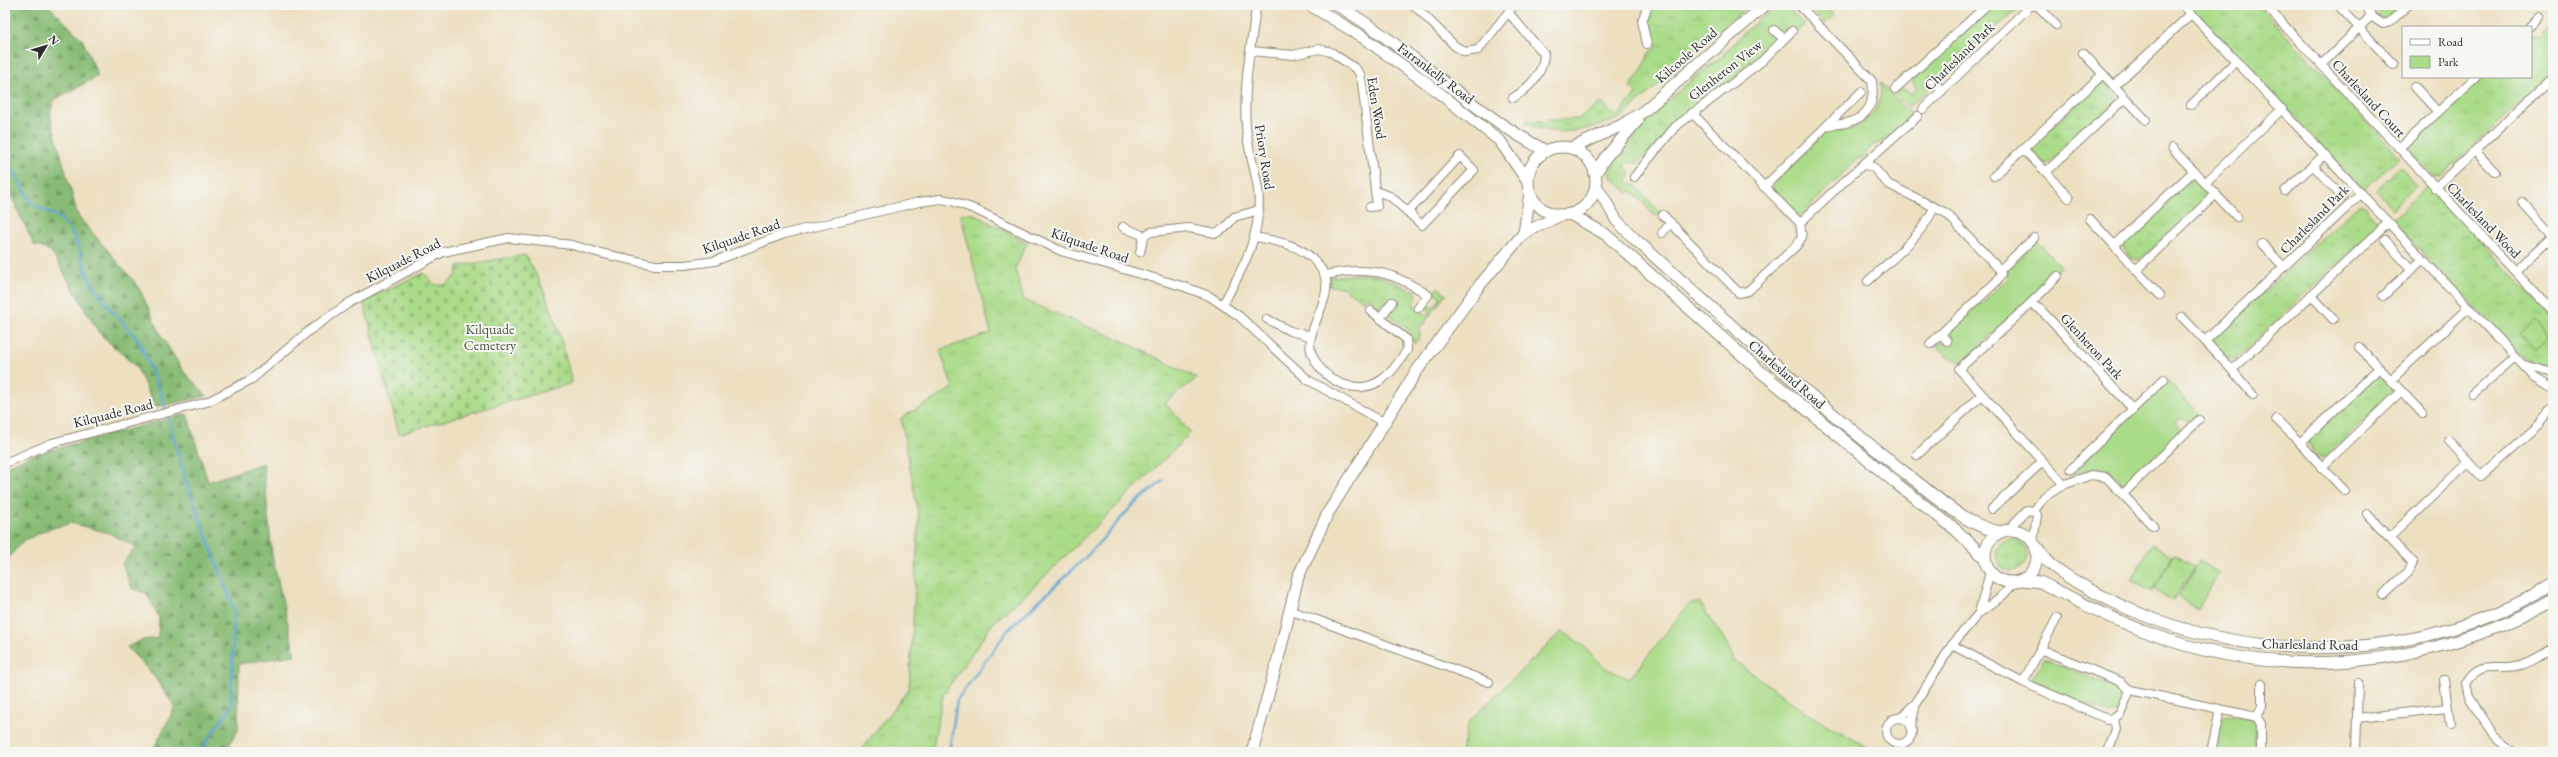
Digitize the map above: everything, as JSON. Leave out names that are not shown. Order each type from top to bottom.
[{"type":"main road","name":"Farrankelly Road","points":[[1310,5],[1361,36],[1424,81],[1500,141],[1529,188]]},
{"type":"main road","name":"Farrankelly Road","points":[[1337,5],[1433,71],[1507,130],[1546,151]]},
{"type":"main road","name":"Kilcoole Road","points":[[1644,111],[1765,5]]},
{"type":"main road","points":[[1572,148],[1622,125],[1644,111]]},
{"type":"main road","points":[[1252,752],[1278,659],[1298,577],[1311,546],[1383,422],[1465,305],[1524,233],[1588,204],[1605,158],[1644,111]]},
{"type":"main road","points":[[1524,233],[1532,164],[1546,151],[1563,147],[1572,148],[1587,158],[1596,179]]},
{"type":"main road","name":"Charlesland Road","points":[[1596,179],[1617,221],[1635,239],[1834,415],[1955,511],[1987,530],[2005,531]]},
{"type":"main road","points":[[1529,188],[1544,210],[1566,215]]},
{"type":"main road","name":"Charlesland Road","points":[[1566,215],[1605,234],[1760,371],[1873,465],[1956,530],[1985,558]]},
{"type":"main road","points":[[2005,531],[2023,532],[2035,544],[2038,555],[2035,568],[2019,582],[1999,580],[1990,572],[1985,558],[1988,543],[2005,531]]},
{"type":"main road","name":"Charlesland Road","points":[[2035,544],[2053,566],[2105,598],[2142,615],[2186,629],[2236,641],[2274,646],[2335,648],[2421,637],[2480,619],[2553,584]]},
{"type":"main road","name":"Charlesland Road","points":[[2019,582],[2040,582],[2149,633],[2187,645],[2222,654],[2296,662],[2378,659],[2429,650],[2472,637],[2521,617],[2553,600]]},
{"type":"street","points":[[1414,5],[1455,46],[1465,52],[1478,50],[1514,5]]},
{"type":"street","points":[[1647,44],[1642,21],[1648,5]]},
{"type":"street","points":[[1799,5],[1872,81],[1874,93],[1870,107],[1859,119],[1846,124],[1829,125]]},
{"type":"street","name":"Charlesland Park","points":[[1895,89],[1987,5]]},
{"type":"street","name":"Charlesland Park","points":[[2183,5],[2361,194],[2205,341]]},
{"type":"street","name":"Charlesland Court","points":[[2265,5],[2420,171]]},
{"type":"street","points":[[2338,5],[2394,65]]},
{"type":"street","points":[[2366,5],[2372,16],[2383,24],[2390,22],[2408,5]]},
{"type":"street","name":"Charlesland Park","points":[[1923,109],[2030,6],[2038,6],[2056,25]]},
{"type":"street","name":"Priory Road","points":[[1223,304],[1245,264],[1255,237],[1259,210],[1258,189],[1246,127],[1246,98],[1256,8]]},
{"type":"street","points":[[1508,12],[1544,54],[1543,65],[1536,78],[1513,98]]},
{"type":"street","points":[[2114,86],[2191,14]]},
{"type":"street","name":"Charlesland Court","points":[[2321,65],[2372,16]]},
{"type":"street","points":[[2530,26],[2540,17]]},
{"type":"street","points":[[1774,30],[1783,38]]},
{"type":"street","name":"Glenheron View","points":[[1634,177],[1674,127],[1762,61],[1792,30]]},
{"type":"street","name":"Eden Wood","points":[[1251,51],[1292,55],[1319,49],[1331,52],[1356,69],[1362,83],[1377,206],[1370,207]]},
{"type":"street","points":[[2082,53],[2146,120]]},
{"type":"street","points":[[2191,105],[2236,61]]},
{"type":"street","points":[[1994,176],[2103,74]]},
{"type":"street","points":[[1931,78],[1942,91]]},
{"type":"street","name":"Charlesland Court","points":[[2399,148],[2475,78]]},
{"type":"street","name":"Charlesland Wood","points":[[2435,188],[2553,78]]},
{"type":"street","points":[[2415,88],[2438,112]]},
{"type":"street","points":[[1764,187],[1861,92]]},
{"type":"street","points":[[2046,172],[2125,98]]},
{"type":"street","points":[[2205,182],[2282,109]]},
{"type":"street","name":"Glenheron View","points":[[1692,113],[1800,224]]},
{"type":"street","points":[[1663,215],[1739,292],[1748,291],[1797,245],[1802,237],[1800,224],[1854,170],[1865,165],[1873,153],[1918,116]]},
{"type":"street","points":[[2172,148],[2237,216]]},
{"type":"street","points":[[2023,149],[2070,198]]},
{"type":"street","points":[[2475,151],[2495,172]]},
{"type":"street","points":[[2285,191],[2324,155]]},
{"type":"street","points":[[1375,191],[1390,196],[1422,225],[1474,170],[1460,156],[1408,212]]},
{"type":"street","points":[[1865,165],[1873,167],[1888,184],[1946,213],[2000,270],[2001,274],[1996,282],[1930,344]]},
{"type":"street","name":"Charlesland Park","points":[[2313,165],[2342,197]]},
{"type":"street","points":[[2114,245],[2194,171]]},
{"type":"street","name":"Charlesland Wood","points":[[2420,171],[2553,312]]},
{"type":"street","points":[[2136,270],[2216,194]]},
{"type":"street","points":[[2361,194],[2535,378],[2553,390]]},
{"type":"street","name":"Kilquade Road","points":[[5,463],[52,443],[207,402],[252,379],[310,330],[349,303],[443,252],[509,238],[572,244],[600,253],[655,265],[685,265],[715,261],[784,234],[918,202],[941,199],[974,209],[1061,251],[1185,287],[1223,304],[1308,380],[1383,422]]},
{"type":"street","name":"Charlesland Wood","points":[[2515,271],[2553,235],[2522,202]]},
{"type":"street","points":[[1868,281],[1918,235],[1927,224],[1934,208]]},
{"type":"street","points":[[1140,252],[1144,236],[1151,232],[1189,228],[1216,233],[1226,228],[1234,217],[1259,210]]},
{"type":"street","points":[[2090,219],[2160,295]]},
{"type":"street","points":[[1662,233],[1671,223]]},
{"type":"street","points":[[2232,370],[2388,223]]},
{"type":"street","points":[[1122,227],[1144,236]]},
{"type":"street","points":[[1255,237],[1298,247],[1311,257],[1325,275],[1324,300],[1311,336],[1311,350],[1317,363],[1327,376],[1340,384],[1355,387],[1370,386],[1384,379],[1407,350],[1406,339],[1371,311]]},
{"type":"street","points":[[2000,270],[2034,238]]},
{"type":"street","points":[[2385,240],[2412,270]]},
{"type":"street","name":"Charlesland Park","points":[[2262,244],[2284,267]]},
{"type":"street","points":[[2383,296],[2422,260]]},
{"type":"street","points":[[1325,275],[1345,270],[1365,270],[1399,278],[1428,295],[1418,308]]},
{"type":"street","points":[[2058,276],[1960,369],[2043,461],[2063,486]]},
{"type":"street","points":[[2311,295],[2333,319]]},
{"type":"street","points":[[1380,318],[1392,302]]},
{"type":"street","name":"Glenheron Park","points":[[2030,304],[2040,309],[2133,409]]},
{"type":"street","points":[[2391,380],[2468,308]]},
{"type":"street","points":[[2182,317],[2232,370],[2253,395]]},
{"type":"street","points":[[1267,320],[1290,330],[1311,336]]},
{"type":"street","points":[[1941,334],[1947,341]]},
{"type":"street","points":[[2360,346],[2422,413]]},
{"type":"street","points":[[2473,394],[2515,357]]},
{"type":"street","points":[[2523,365],[2553,373]]},
{"type":"street","points":[[2300,443],[2379,368]]},
{"type":"street","points":[[2071,469],[2164,378]]},
{"type":"street","points":[[2322,467],[2401,391]]},
{"type":"street","points":[[1917,455],[1982,395]]},
{"type":"street","points":[[2449,442],[2481,476],[2539,425],[2553,408]]},
{"type":"street","points":[[2539,425],[2553,418]]},
{"type":"street","points":[[2276,419],[2345,491]]},
{"type":"street","points":[[2123,494],[2199,420]]},
{"type":"street","points":[[1992,509],[2043,461]]},
{"type":"street","points":[[2390,538],[2468,462]]},
{"type":"street","points":[[2034,511],[2044,497],[2063,486],[2094,475],[2108,478],[2153,526]]},
{"type":"street","points":[[2005,531],[2027,510],[2034,511]]},
{"type":"street","points":[[2034,511],[2037,515],[2035,544]]},
{"type":"street","points":[[2367,514],[2413,563],[2408,572],[2383,594]]},
{"type":"street","points":[[1979,613],[1990,572]]},
{"type":"street","points":[[1916,703],[1911,726],[1912,734],[1908,741],[1900,744],[1891,742],[1886,735],[1887,727],[1892,720],[1900,718],[1916,703],[1952,645],[1979,613],[2019,582]]},
{"type":"street","points":[[1289,610],[1489,682]]},
{"type":"street","points":[[2023,682],[2057,618]]},
{"type":"street","points":[[1952,645],[2023,682],[2107,719],[2114,718],[2120,714],[2130,690]]},
{"type":"street","points":[[2513,752],[2498,741],[2469,697],[2466,683],[2472,672],[2484,668],[2521,665],[2540,657],[2553,647]]},
{"type":"street","points":[[2040,649],[2121,682],[2130,690],[2257,717],[2261,724],[2261,752]]},
{"type":"street","points":[[2444,680],[2450,724]]},
{"type":"street","points":[[2356,752],[2358,683]]},
{"type":"street","points":[[2257,717],[2262,706],[2262,684]]},
{"type":"street","points":[[2357,718],[2447,708]]},
{"type":"street","points":[[2211,752],[2220,710]]},
{"type":"street","points":[[1900,718],[1907,720],[1911,726]]},
{"type":"street","points":[[2108,752],[2116,729],[2114,718]]},
{"type":"green space","points":[[5,5],[48,5],[82,39],[98,76],[54,100],[50,115],[78,216],[138,286],[162,337],[184,372],[207,396],[155,407],[137,368],[99,333],[51,251],[34,245],[5,183]]},
{"type":"green space","points":[[1750,5],[1619,119],[1596,127],[1560,132],[1536,128],[1525,123],[1528,118],[1531,121],[1578,119],[1601,103],[1617,117],[1637,93],[1630,87],[1642,70],[1649,53],[1658,47],[1654,39],[1649,37],[1646,21],[1653,6]]},
{"type":"green space","points":[[1776,5],[1787,7],[1805,24],[1796,33],[1791,27],[1783,32],[1774,29],[1770,33],[1774,38],[1774,44],[1752,66],[1683,117],[1638,163],[1629,162],[1625,166],[1631,175],[1626,181],[1632,185],[1634,183],[1659,212],[1664,213],[1655,216],[1632,191],[1628,192],[1611,177],[1613,161],[1617,153],[1627,140],[1630,143],[1636,136],[1633,133],[1691,80],[1721,57],[1742,34]]},
{"type":"green space","points":[[1806,5],[1825,5],[1834,15],[1825,24]]},
{"type":"green space","points":[[1993,5],[2020,6],[1941,79],[1934,74],[1925,82],[1929,89],[1908,107],[1893,92],[1903,89],[1911,94],[1917,89],[1912,81]]},
{"type":"green space","points":[[2189,5],[2258,5],[2400,157],[2363,190]]},
{"type":"green space","points":[[2370,5],[2402,5],[2388,18],[2383,19]]},
{"type":"green space","points":[[2553,21],[2553,61],[2551,63],[2552,71],[2550,75],[2441,176],[2433,176],[2410,152],[2411,143],[2481,78],[2532,78],[2532,35],[2539,34]]},
{"type":"green space","points":[[1880,82],[1912,116],[1885,140],[1872,146],[1864,157],[1857,159],[1802,215],[1796,215],[1772,191],[1774,183],[1825,133],[1847,131],[1862,124],[1868,119],[1877,106],[1880,98]]},
{"type":"green space","points":[[2105,83],[2117,95],[2114,104],[2052,161],[2047,164],[2041,161],[2032,150],[2035,143],[2098,84]]},
{"type":"green space","points":[[2400,167],[2417,185],[2392,209],[2375,191]]},
{"type":"green space","points":[[2195,180],[2206,191],[2204,200],[2142,258],[2137,260],[2131,258],[2122,246],[2122,243],[2188,181]]},
{"type":"green space","points":[[2428,186],[2553,319],[2553,365],[2540,367],[2518,353],[2392,220]]},
{"type":"green space","points":[[2360,204],[2365,206],[2378,220],[2377,227],[2235,360],[2229,360],[2213,344],[2214,338]]},
{"type":"green space","points":[[960,213],[974,214],[1027,243],[1015,269],[1024,300],[1123,341],[1197,378],[1165,403],[1191,433],[1038,583],[994,622],[943,695],[932,752],[859,752],[909,689],[919,518],[901,418],[953,388],[940,350],[991,333]]},
{"type":"green space","points":[[2037,241],[2061,266],[2053,275],[1963,362],[1957,362],[1935,346],[1939,343],[1943,343],[1948,347],[1954,341],[1951,332],[2006,280],[2009,268]]},
{"type":"green space","name":"Kilquade Cemetery","points":[[525,255],[534,270],[554,317],[564,349],[572,383],[399,434],[363,300],[424,273],[435,285],[445,285],[457,275],[458,266]]},
{"type":"green space","points":[[1363,274],[1383,277],[1413,291],[1414,289],[1417,296],[1413,304],[1427,316],[1430,311],[1423,305],[1427,304],[1433,308],[1441,298],[1434,292],[1438,287],[1446,294],[1420,329],[1420,337],[1414,344],[1408,329],[1387,313],[1393,305],[1387,300],[1379,306],[1367,297],[1363,301],[1342,287],[1329,286],[1330,277]]},
{"type":"green space","points":[[2534,321],[2548,336],[2534,349],[2520,334]]},
{"type":"green space","points":[[2381,378],[2392,390],[2392,395],[2327,456],[2320,458],[2308,444],[2308,441],[2373,379]]},
{"type":"green space","points":[[2167,380],[2199,414],[2190,422],[2181,418],[2176,422],[2180,428],[2178,435],[2127,484],[2124,485],[2117,478],[2098,469],[2084,470],[2068,477]]},
{"type":"green space","points":[[187,414],[208,482],[263,463],[272,555],[295,655],[239,664],[238,730],[225,752],[152,752],[175,707],[153,675],[127,647],[142,640],[158,638],[159,618],[146,593],[132,589],[122,563],[136,547],[109,533],[71,523],[46,530],[23,541],[5,562],[5,467],[35,454]]},
{"type":"green space","points":[[2009,539],[2015,539],[2024,543],[2028,555],[2024,567],[2015,571],[2009,571],[2000,567],[1996,558],[1996,552],[2000,543]]},
{"type":"green space","points":[[2152,544],[2173,556],[2151,592],[2131,580]]},
{"type":"green space","points":[[2175,554],[2195,566],[2173,601],[2153,589]]},
{"type":"green space","points":[[2199,561],[2219,573],[2198,609],[2178,597]]},
{"type":"green space","points":[[1699,602],[1724,639],[1735,661],[1808,714],[1876,752],[1461,752],[1469,721],[1562,631],[1584,646],[1603,667],[1629,679],[1689,604]]},
{"type":"green space","points":[[2044,659],[2110,686],[2114,683],[2123,688],[2124,693],[2117,711],[2109,714],[2036,684],[2033,677]]},
{"type":"green space","points":[[2227,715],[2250,718],[2256,726],[2256,752],[2215,752],[2221,720]]},
{"type":"waterway","points":[[5,157],[32,204],[60,218],[74,236],[89,279],[107,305],[139,341],[163,399],[186,482],[234,609],[231,707],[199,752]]},
{"type":"waterway","points":[[949,752],[957,700],[1008,630],[1086,557],[1133,505],[1163,481]]}]
